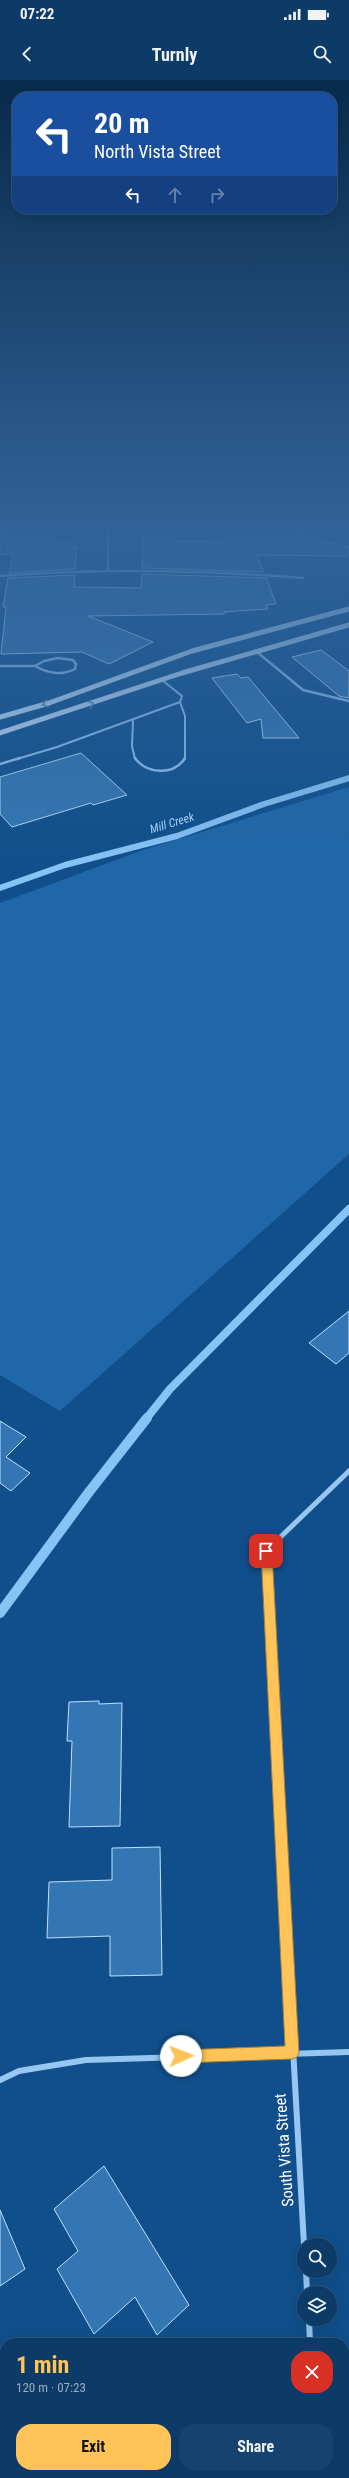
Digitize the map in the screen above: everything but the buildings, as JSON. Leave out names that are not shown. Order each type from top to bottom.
[{"type":"street","points":[[0,717],[49,703],[192,651],[233,640]]},
{"type":"street","points":[[0,733],[60,715],[162,680],[300,640]]},
{"type":"street","points":[[257,652],[304,690],[349,700]]},
{"type":"street","points":[[0,666],[34,666],[45,672],[58,673],[69,672],[75,669],[76,664],[72,660],[52,658],[43,660],[34,666]]},
{"type":"street","name":"South Vista Street","points":[[304,2238],[292,2053],[266,1551],[349,1471]]},
{"type":"street","points":[[0,2080],[19,2071],[86,2060],[349,2052]]},
{"type":"street","points":[[309,2326],[310,2338]]},
{"type":"lane","points":[[133,721],[133,753],[135,759],[145,769],[162,770],[181,764],[185,759],[185,716],[180,702],[182,696],[162,680]]},
{"type":"lane","points":[[0,764],[133,721],[180,702]]},
{"type":"shaded area","points":[[349,787],[349,1154],[60,1411],[0,1375],[0,903],[143,850]]},
{"type":"waterway","name":"Mill Creek","points":[[0,888],[65,865],[177,836],[264,804],[349,778]]},
{"type":"waterway","points":[[146,1419],[170,1389],[349,1209]]},
{"type":"waterway","points":[[0,1613],[89,1492],[147,1418]]},
{"type":"route","points":[[181,2056],[292,2053],[266,1551]]}]
